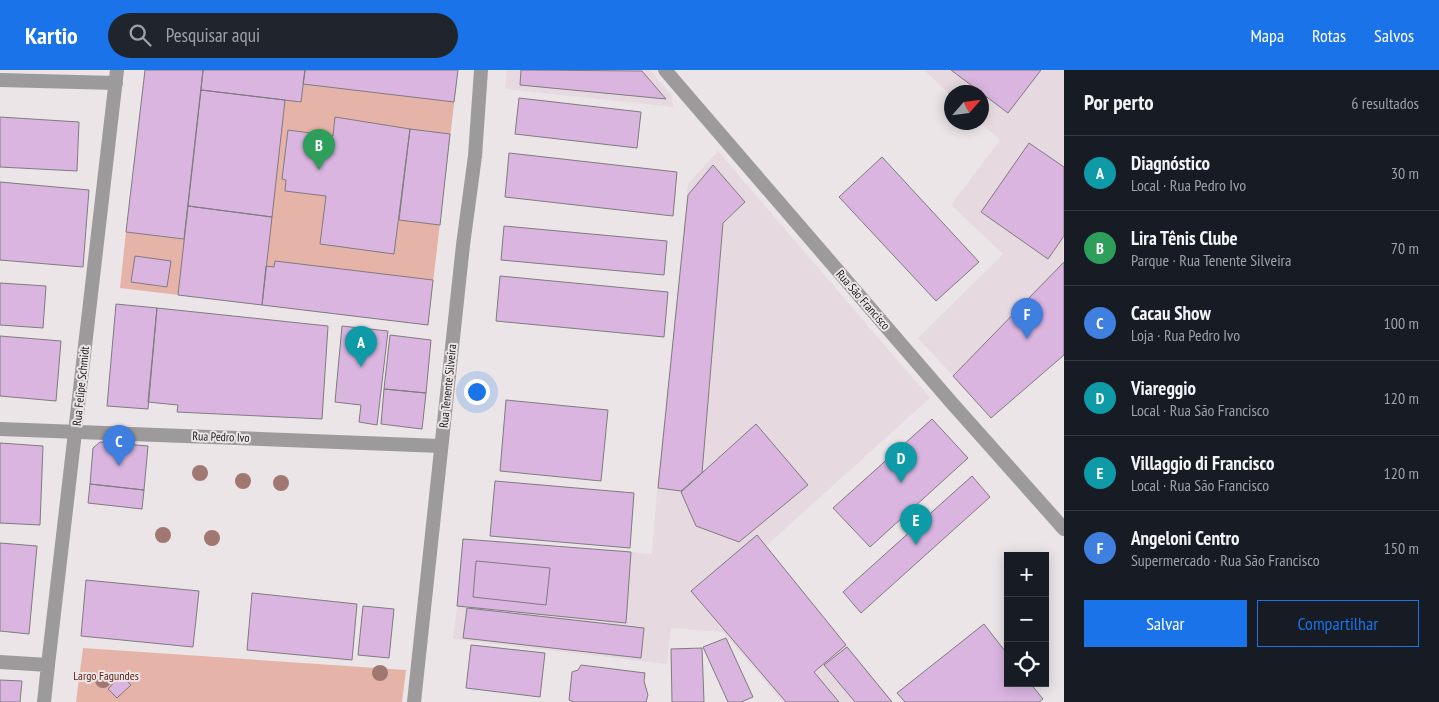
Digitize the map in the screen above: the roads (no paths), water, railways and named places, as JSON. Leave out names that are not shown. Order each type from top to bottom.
[{"type":"street","name":"Rua Tenente Silveira","points":[[414,702],[463,245],[475,156],[481,70]]},
{"type":"street","name":"Rua São Francisco","points":[[665,70],[951,402],[1064,529]]},
{"type":"street","points":[[0,80],[116,76]]},
{"type":"street","name":"Rua Felipe Schmidt","points":[[44,702],[116,76]]},
{"type":"street","name":"Rua Pedro Ivo","points":[[0,429],[441,446]]},
{"type":"street","points":[[0,662],[48,665]]},
{"type":"place","name":"Lira Tênis Clube","points":[[319,170]]},
{"type":"place","name":"Angeloni Centro","points":[[1027,339]]},
{"type":"place","name":"Diagnóstico","points":[[361,367]]},
{"type":"place","name":"Cacau Show","points":[[119,466]]},
{"type":"place","name":"Viareggio","points":[[901,483]]},
{"type":"place","name":"Villaggio di Francisco","points":[[916,545]]},
{"type":"park label","name":"Largo Fagundes","points":[[106,676]]}]
